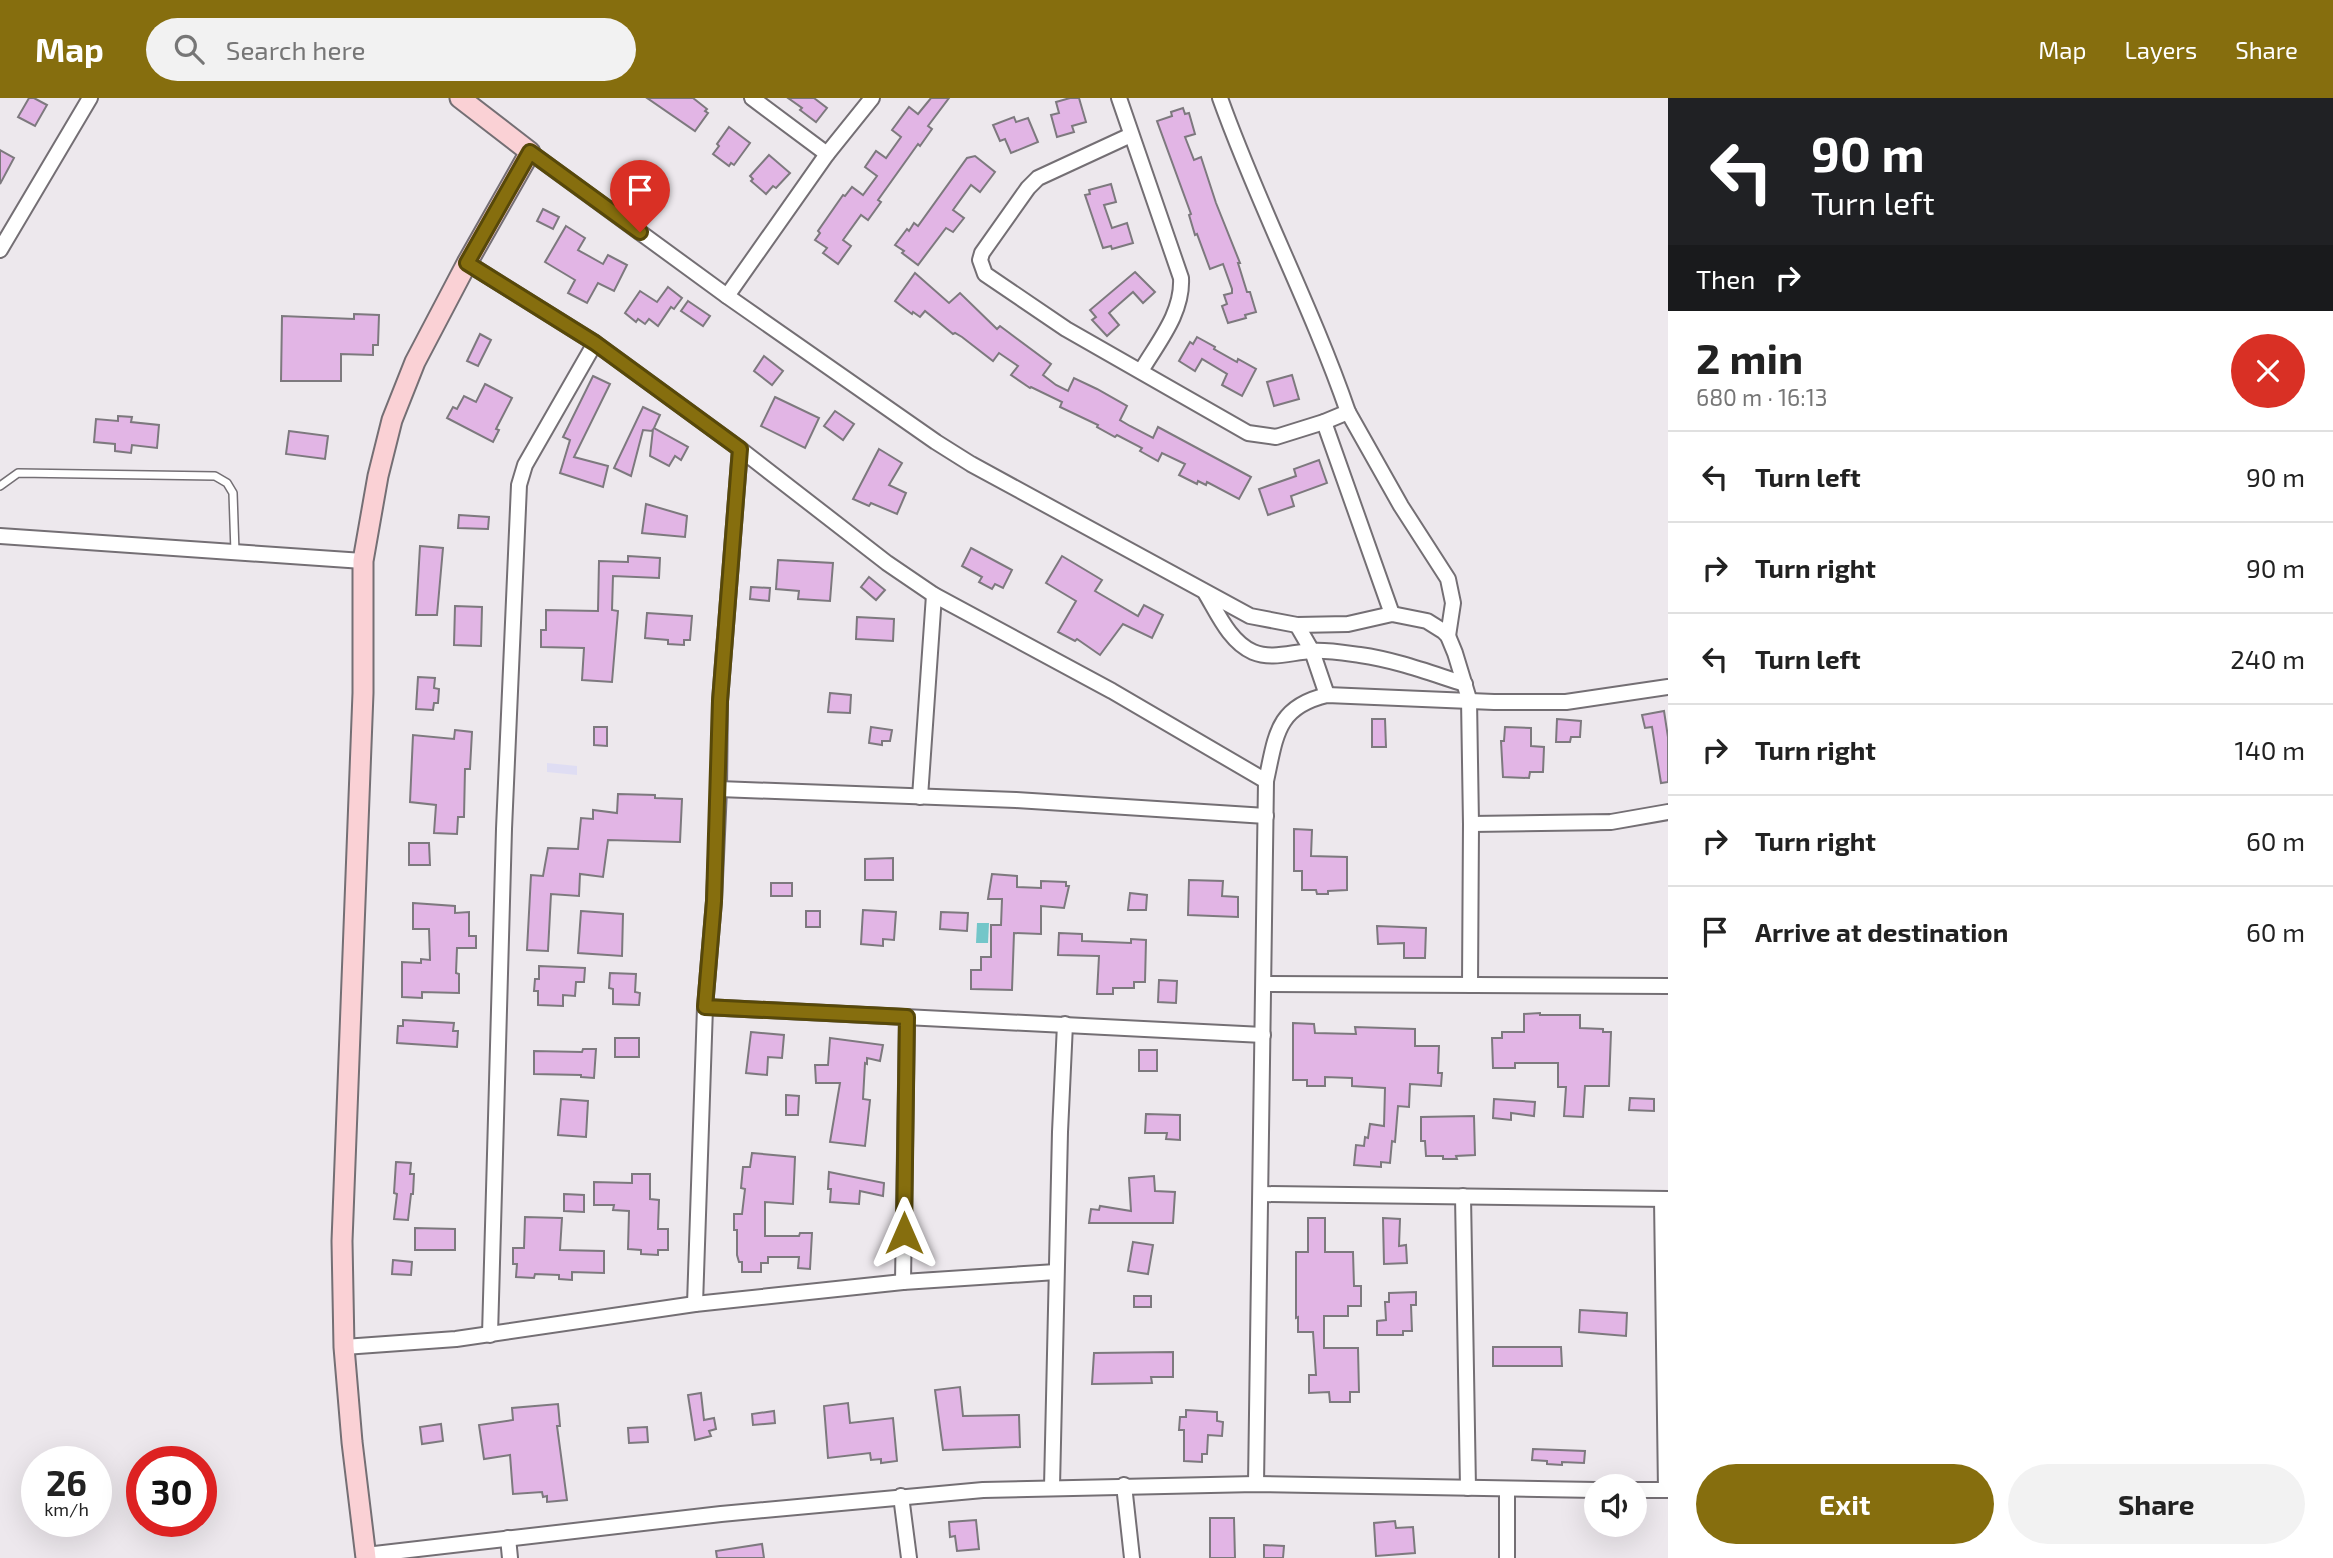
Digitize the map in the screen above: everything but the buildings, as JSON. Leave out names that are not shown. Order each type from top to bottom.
[{"type":"street","points":[[0,250],[90,98]]},
{"type":"street","points":[[460,98],[727,296],[971,464],[1242,613],[1297,625],[1348,625],[1392,614],[1427,621],[1448,636]]},
{"type":"street","points":[[752,98],[827,154]]},
{"type":"street","points":[[727,296],[827,154],[872,98]]},
{"type":"street","points":[[1119,98],[1177,263],[1181,290],[1178,308],[1141,371]]},
{"type":"street","points":[[1220,98],[1282,252],[1324,347],[1348,412],[1401,506],[1448,579],[1453,603],[1448,636],[1469,699],[1470,985]]},
{"type":"street","points":[[1131,135],[1038,178],[982,253],[980,260],[985,274],[1066,330],[1248,433],[1276,437],[1348,412]]},
{"type":"street","points":[[530,152],[415,362],[392,420],[378,476],[363,561],[363,693],[342,1241],[344,1347],[366,1556],[901,1496],[1124,1485],[1256,1484],[1584,1490]]},
{"type":"street","points":[[467,263],[595,343],[740,449],[840,528],[934,595],[1112,691],[1266,781]]},
{"type":"street","points":[[490,1335],[504,829],[519,485],[526,465],[595,343]]},
{"type":"street","points":[[1324,422],[1392,614]]},
{"type":"street","points":[[695,1304],[705,1007],[714,901],[719,789],[720,701],[740,449]]},
{"type":"street","points":[[0,536],[363,561]]},
{"type":"street","points":[[1206,593],[1223,623],[1239,643],[1255,653],[1282,656],[1312,651],[1360,655],[1399,663],[1465,684]]},
{"type":"street","points":[[919,797],[934,595]]},
{"type":"street","points":[[1297,625],[1312,651],[1327,695]]},
{"type":"street","points":[[1256,1484],[1266,781],[1273,749],[1287,715],[1303,703],[1327,695],[1494,702],[1566,702],[1668,687]]},
{"type":"street","points":[[719,789],[1105,805],[1266,816]]},
{"type":"street","points":[[1471,824],[1611,822],[1668,812]]},
{"type":"street","points":[[1265,984],[1668,986]]},
{"type":"street","points":[[705,1007],[1263,1035]]},
{"type":"street","points":[[903,1282],[907,1017]]},
{"type":"street","points":[[1052,1488],[1065,1024]]},
{"type":"street","points":[[1261,1194],[1665,1199],[1667,1490],[1647,1490]]},
{"type":"street","points":[[1463,1196],[1468,1488]]},
{"type":"street","points":[[344,1347],[490,1335],[695,1304],[903,1282],[1056,1272]]},
{"type":"street","points":[[1124,1485],[1132,1558]]},
{"type":"street","points":[[1507,1489],[1507,1558]]},
{"type":"street","points":[[901,1496],[909,1558]]},
{"type":"street","points":[[508,1538],[510,1558]]},
{"type":"lane","points":[[0,486],[18,472],[215,476],[227,483],[233,494],[236,552]]},
{"type":"shaded area","points":[[547,763],[577,766],[577,775],[547,772]]},
{"type":"water","points":[[977,923],[989,923],[988,943],[976,943]]},
{"type":"route","points":[[640,232],[530,152],[467,263],[595,343],[740,449],[720,701],[714,901],[705,1007],[907,1017],[904,1233]]}]
